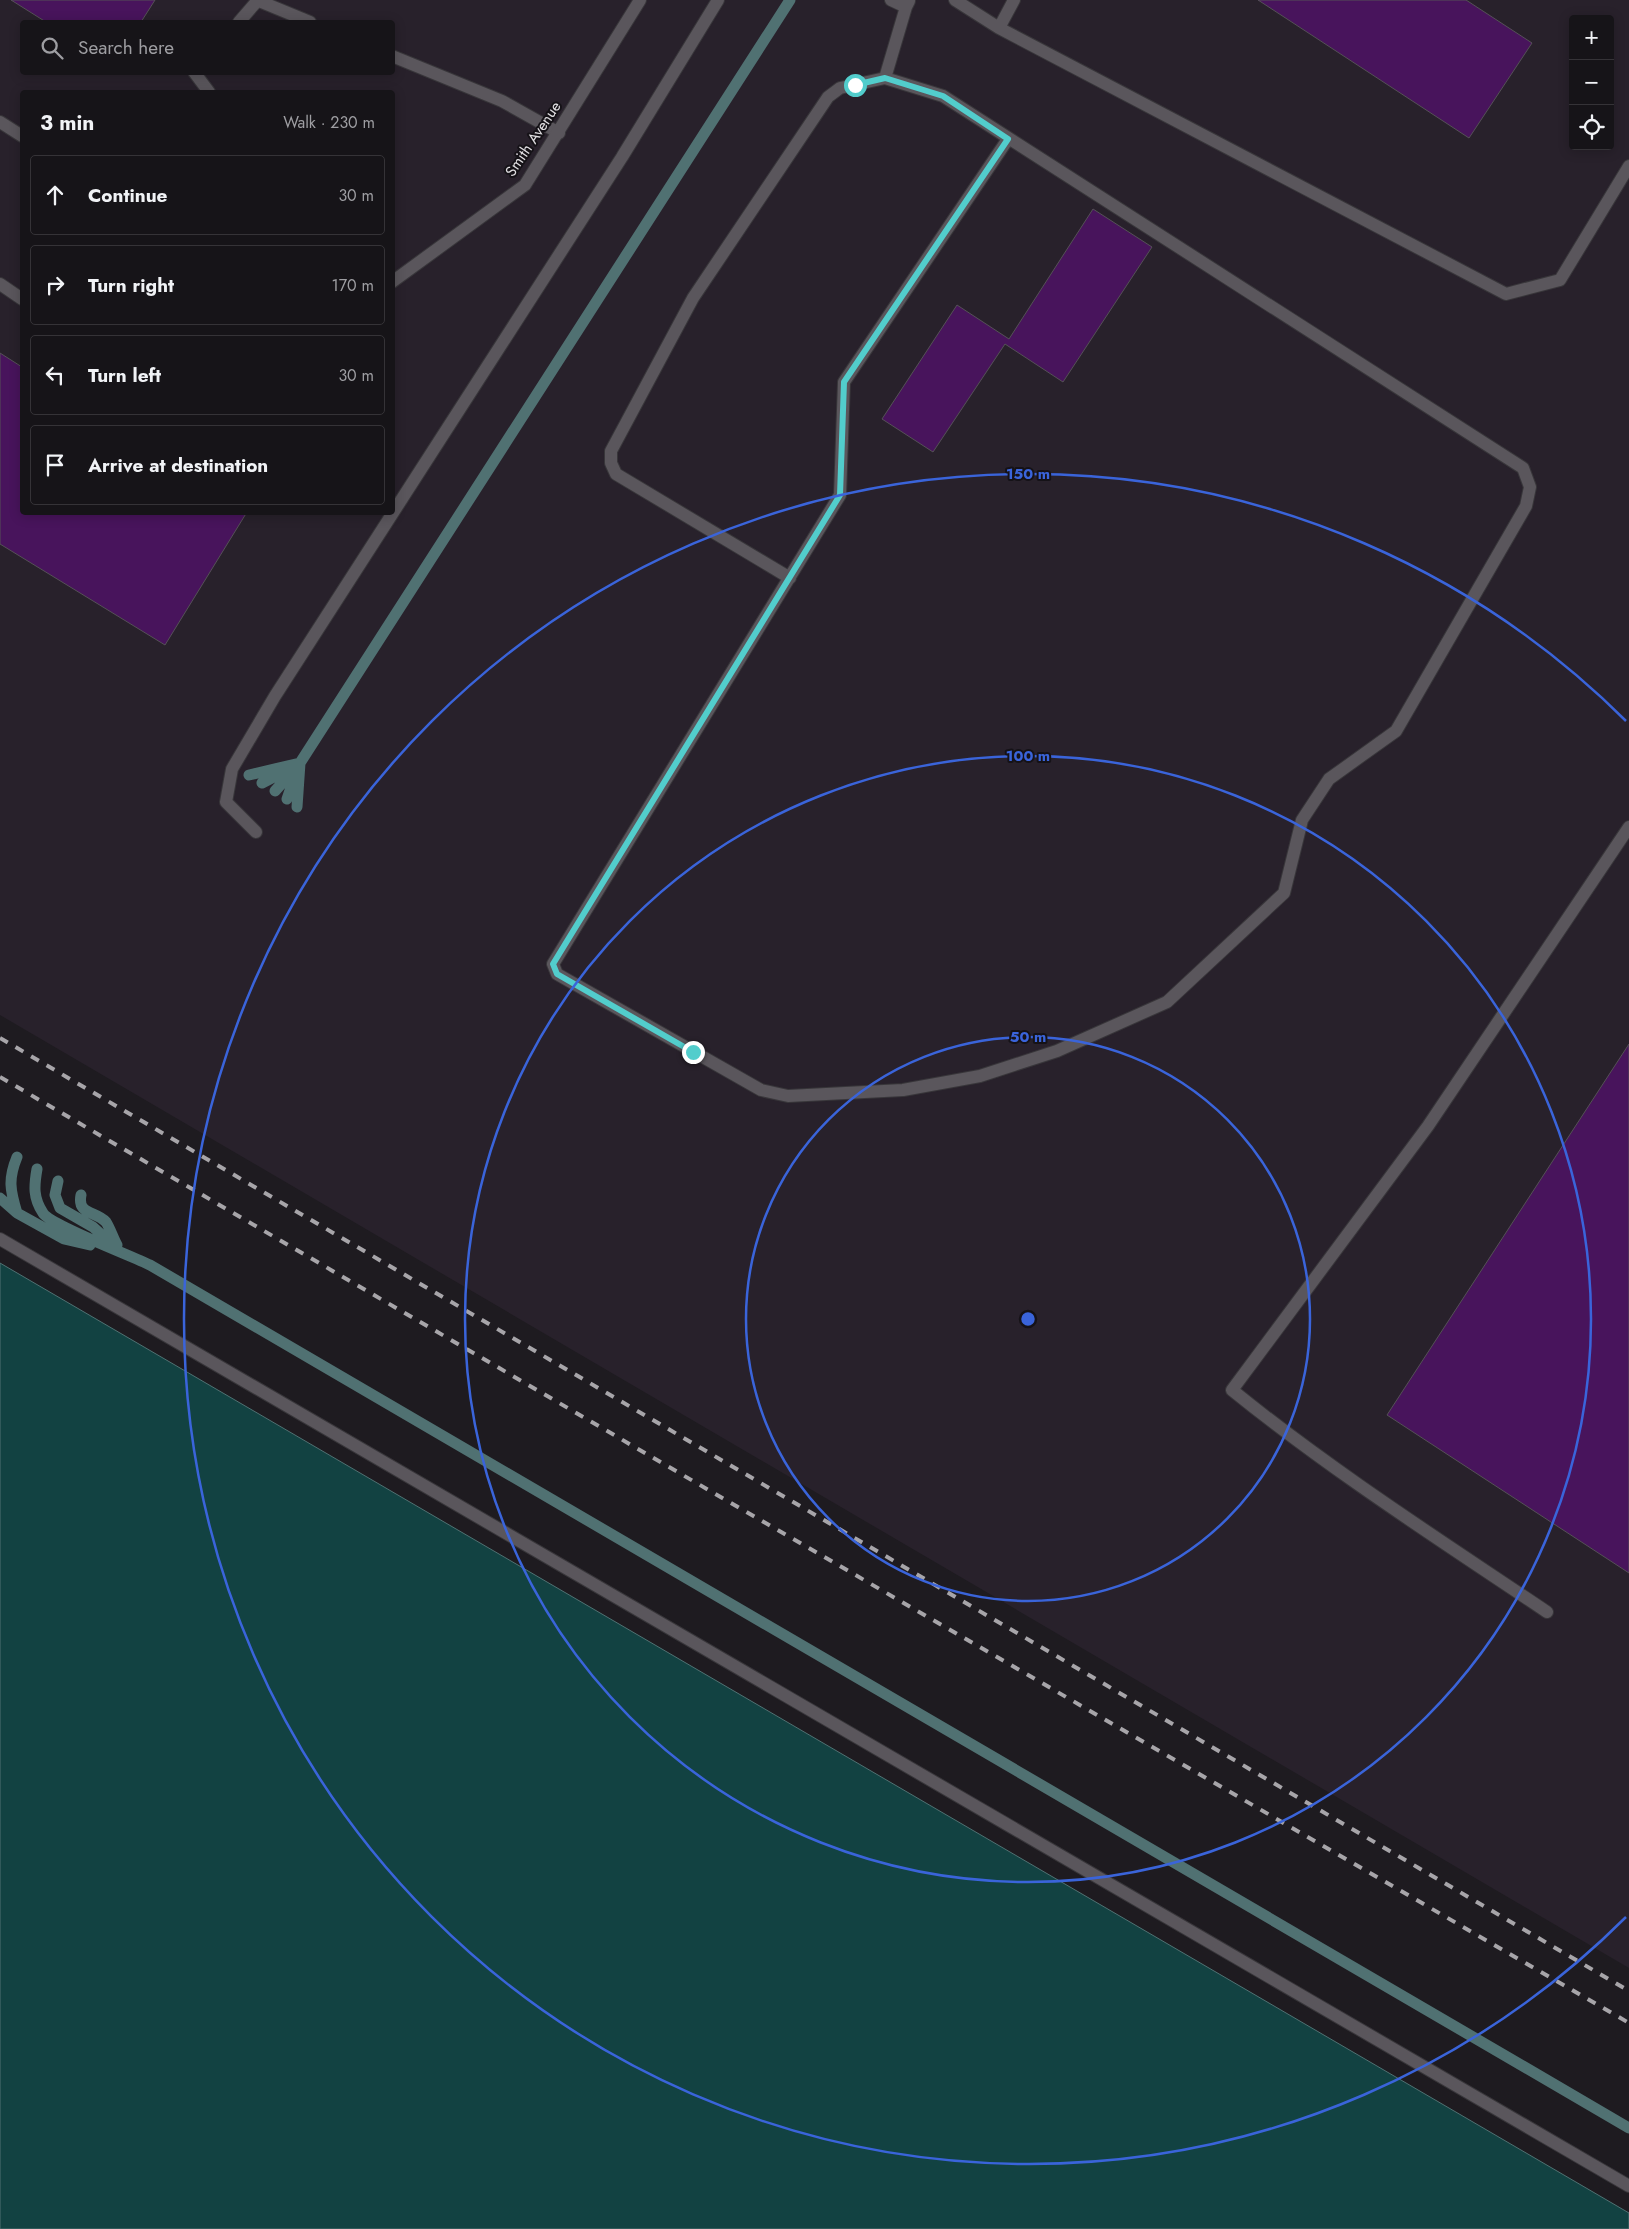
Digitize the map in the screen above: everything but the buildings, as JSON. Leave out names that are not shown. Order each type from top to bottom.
[{"type":"street","name":"Smith Avenue","points":[[395,280],[525,185],[640,0]]},
{"type":"street","points":[[395,510],[622,157],[718,0]]},
{"type":"street","points":[[885,78],[908,4],[891,0]]},
{"type":"street","points":[[955,0],[999,28],[1506,294],[1560,280],[1629,166]]},
{"type":"street","points":[[999,28],[1014,0]]},
{"type":"street","points":[[241,20],[259,1],[305,20]]},
{"type":"street","points":[[395,57],[502,102],[559,133]]},
{"type":"street","points":[[196,75],[208,90]]},
{"type":"street","points":[[790,578],[616,474],[611,463],[611,451],[693,298],[828,97],[840,88],[885,78],[943,96],[1523,468],[1530,487],[1526,506],[1396,730],[1329,779],[1302,820],[1284,893],[1167,1002],[1057,1051],[980,1076],[903,1090],[788,1096],[761,1090],[557,974],[553,964],[790,578],[840,495],[844,382],[1008,139]]},
{"type":"street","points":[[0,122],[20,135]]},
{"type":"street","points":[[0,284],[20,298]]},
{"type":"street","points":[[256,832],[226,802],[232,769],[275,696],[392,515]]},
{"type":"street","points":[[1547,1612],[1367,1491],[1284,1432],[1232,1390],[1428,1126],[1629,827]]},
{"type":"street","points":[[0,1239],[1629,2186]]},
{"type":"shaded area","points":[[0,0],[1629,0],[1629,1968],[0,1015]]},
{"type":"water","points":[[0,1263],[1629,2213],[1629,2229],[0,2229]]},
{"type":"waterway","points":[[275,791],[300,763],[790,0]]},
{"type":"waterway","points":[[249,775],[300,763]]},
{"type":"waterway","points":[[297,807],[300,763]]},
{"type":"waterway","points":[[262,783],[285,771]]},
{"type":"waterway","points":[[287,799],[295,776]]},
{"type":"waterway","points":[[17,1157],[11,1178],[17,1213]]},
{"type":"waterway","points":[[37,1169],[35,1186],[40,1208],[43,1213],[60,1225],[150,1265],[1629,2128]]},
{"type":"waterway","points":[[58,1181],[55,1195],[60,1208],[93,1227],[113,1245]]},
{"type":"waterway","points":[[81,1195],[82,1206],[88,1212],[106,1222],[117,1245]]},
{"type":"waterway","points":[[0,1198],[17,1213],[64,1239],[90,1245]]},
{"type":"railway","points":[[0,1038],[1629,1991]]},
{"type":"railway","points":[[0,1077],[1629,2023]]},
{"type":"route","points":[[693,1052],[557,974],[553,964],[840,495],[844,382],[1008,139],[943,96],[885,78],[855,85]]}]
